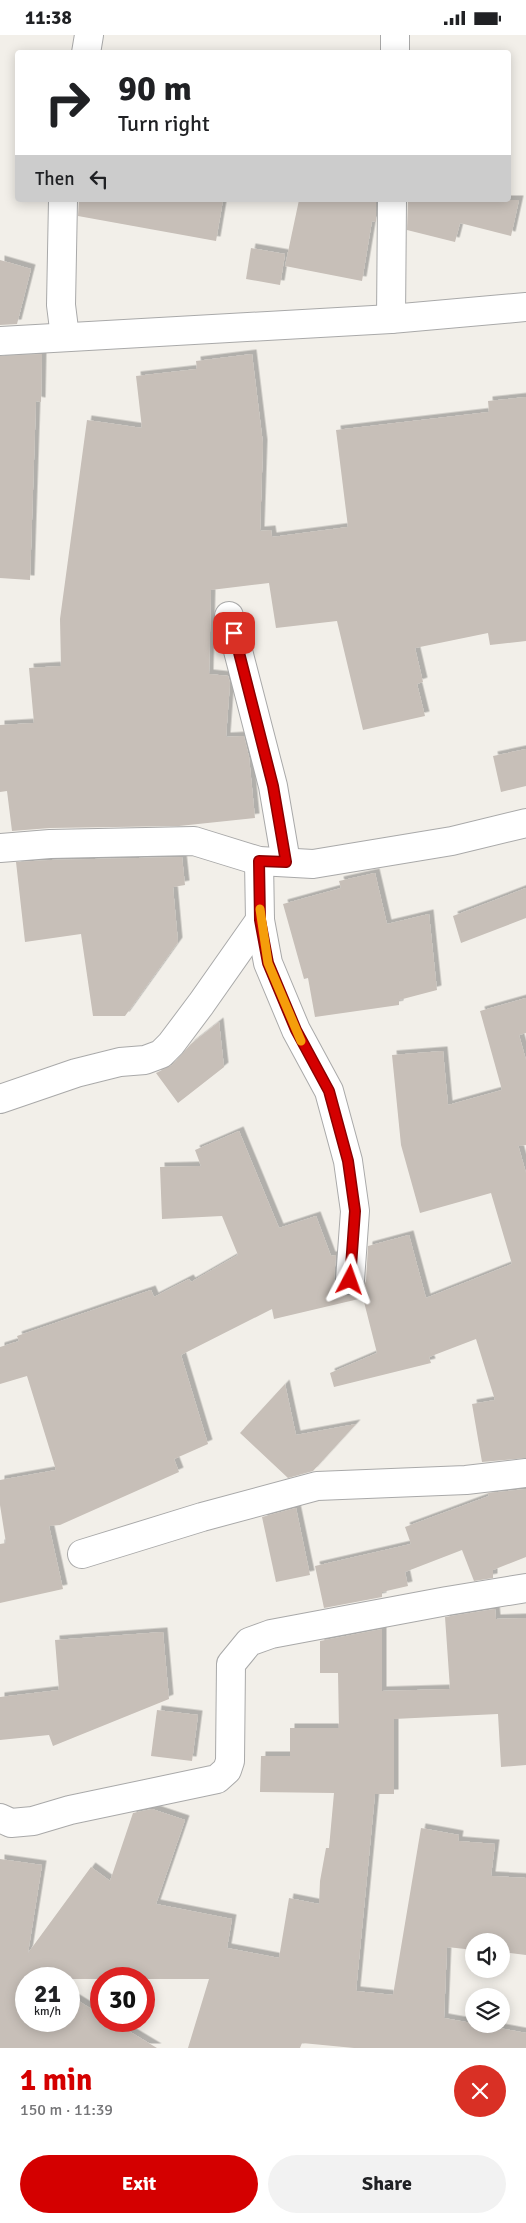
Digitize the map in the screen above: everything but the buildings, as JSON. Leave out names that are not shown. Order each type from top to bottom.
[{"type":"street","points":[[86,50],[89,35]]},
{"type":"street","points":[[395,50],[396,35]]},
{"type":"street","points":[[63,202],[61,305],[65,337]]},
{"type":"street","points":[[392,202],[392,319]]},
{"type":"street","points":[[0,341],[392,319],[526,307]]},
{"type":"street","points":[[229,616],[273,786],[272,862],[260,920],[268,963],[296,1030],[329,1091],[348,1161],[355,1211],[350,1280]]},
{"type":"street","points":[[0,848],[194,841],[272,862],[313,864],[452,841],[526,823]]},
{"type":"street","points":[[0,1099],[76,1073],[120,1062],[145,1060],[161,1054],[196,1011],[260,920]]},
{"type":"street","points":[[82,1554],[202,1517],[317,1486],[466,1480],[526,1473]]},
{"type":"street","points":[[0,1818],[11,1823],[33,1821],[70,1810],[217,1779],[227,1770],[230,1761],[231,1664],[249,1642],[271,1634],[526,1588]]},
{"type":"slow traffic","points":[[260,909],[260,920],[268,963],[301,1041]]},
{"type":"route","points":[[234,633],[273,786],[286,862],[259,861],[260,920],[268,963],[296,1030],[329,1091],[348,1161],[355,1211],[350,1280]]}]
